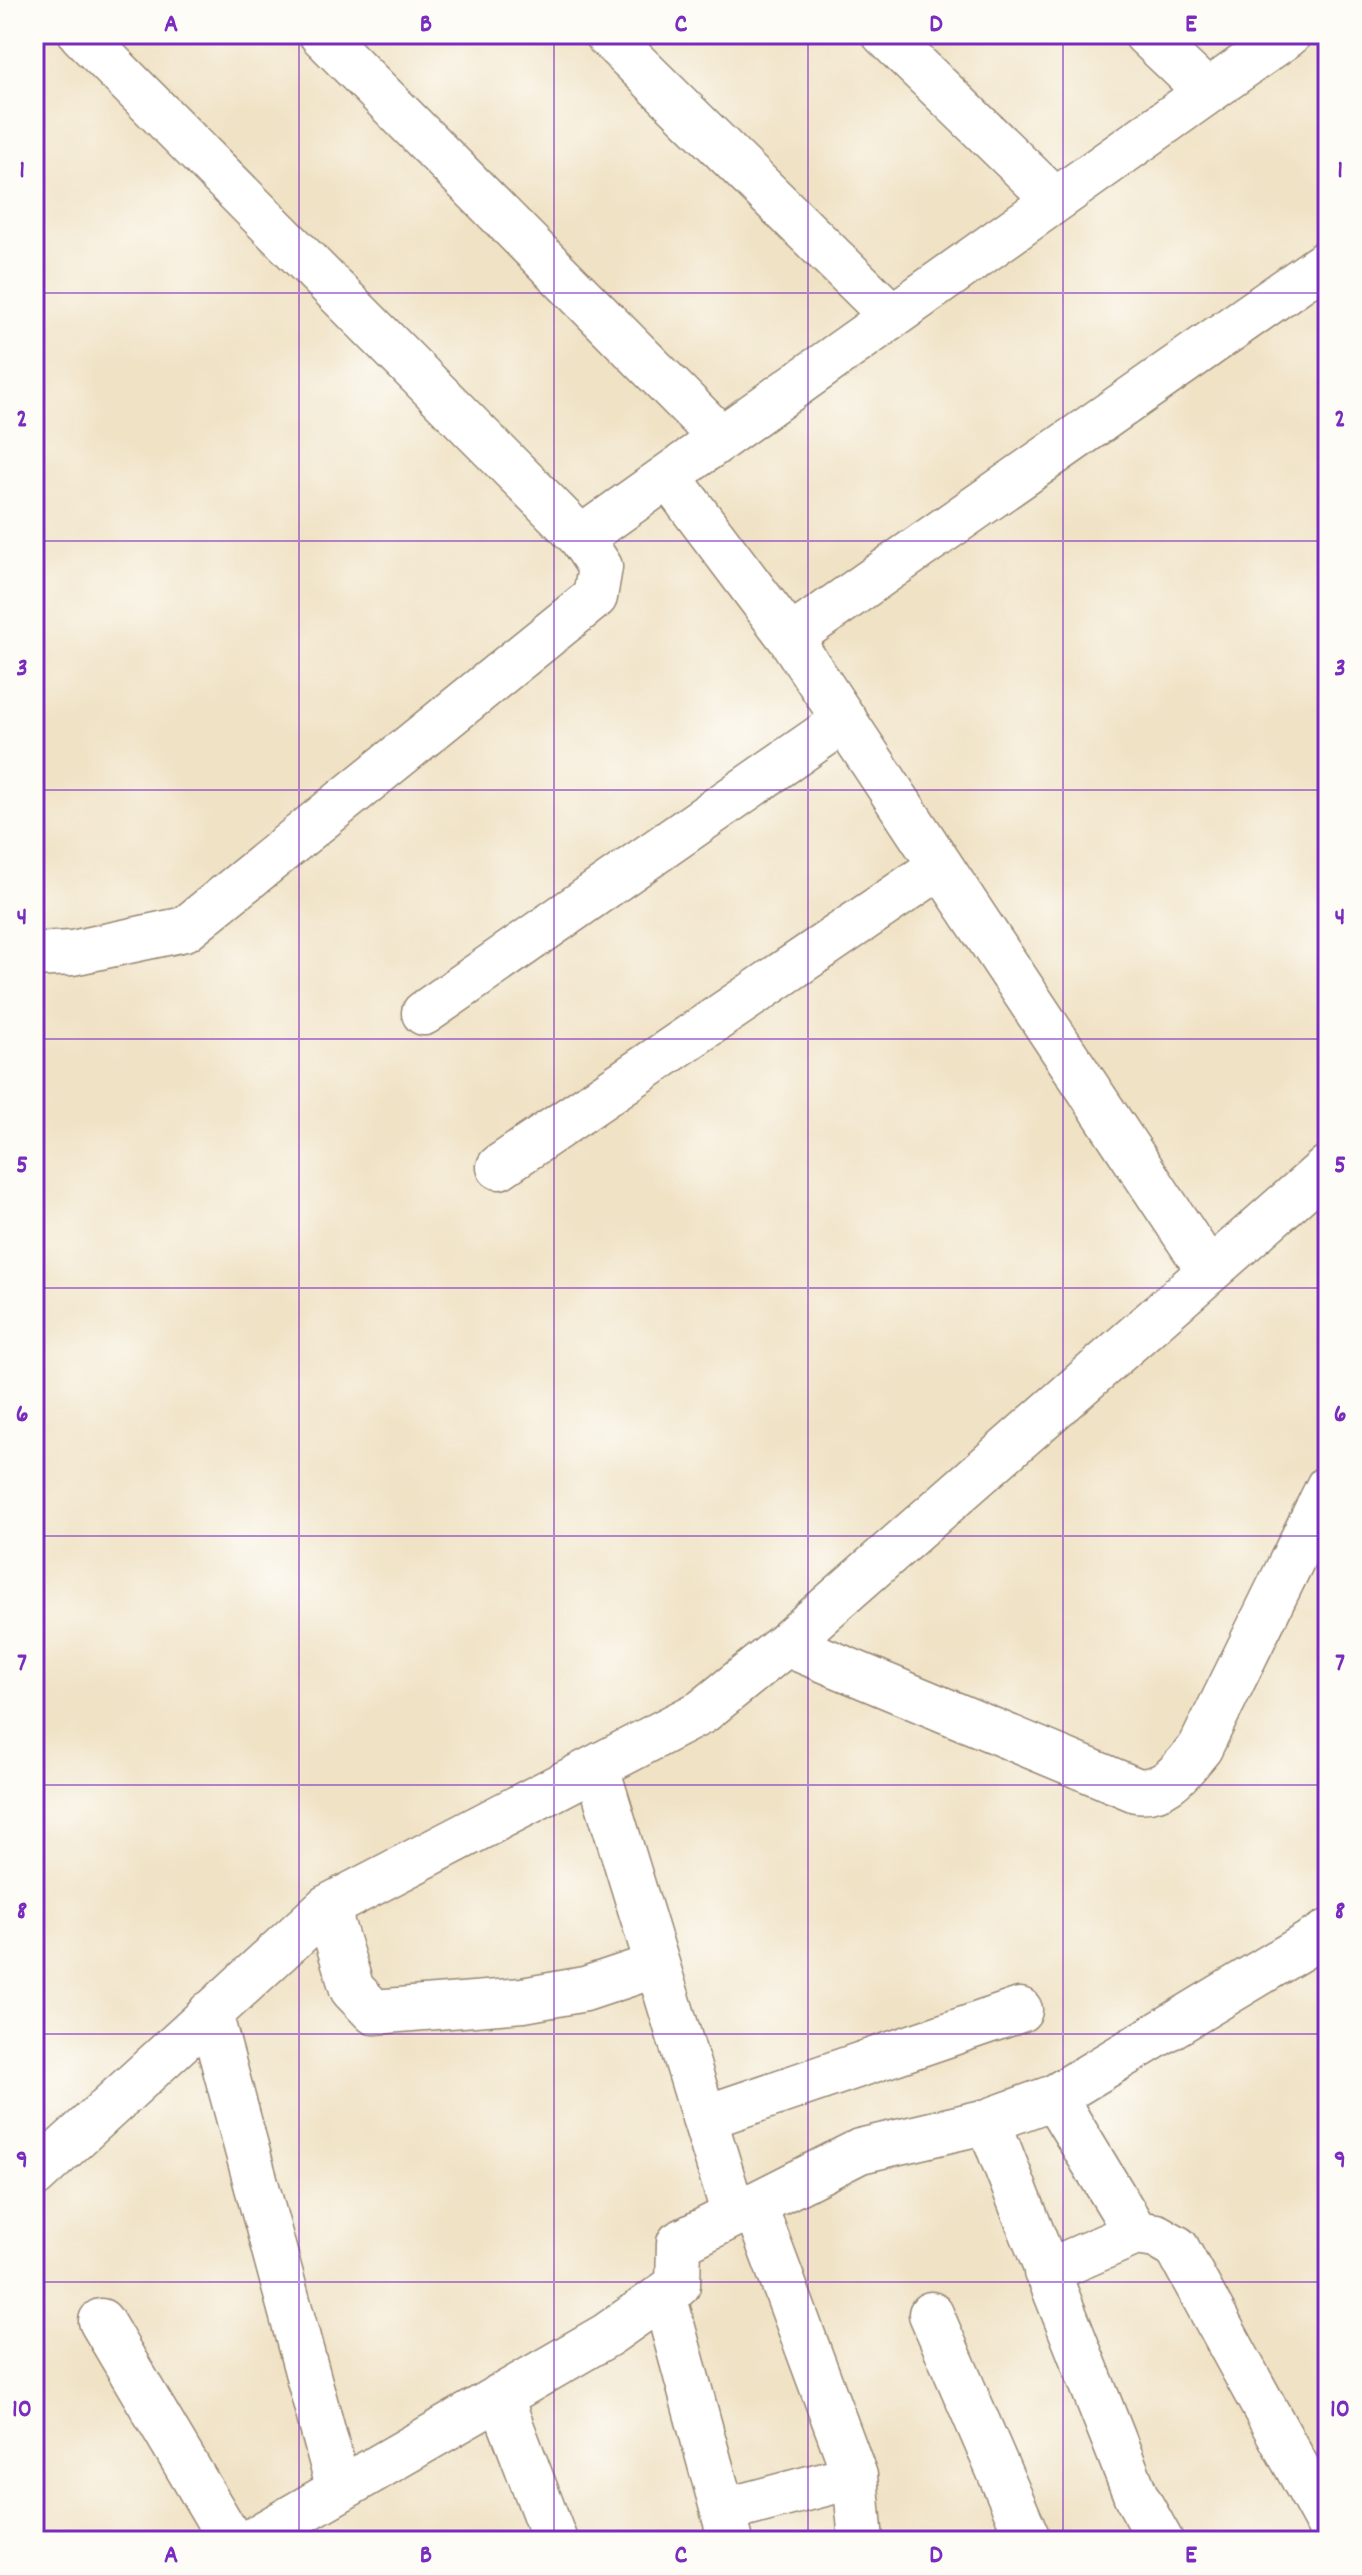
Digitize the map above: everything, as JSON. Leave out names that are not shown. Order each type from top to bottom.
[{"type":"street","points":[[34,955],[72,953],[185,929],[595,597],[600,567],[581,538],[81,34]]},
{"type":"street","points":[[606,34],[892,316]]},
{"type":"street","points":[[884,34],[1055,200]]},
{"type":"street","points":[[1146,34],[1207,92]]},
{"type":"street","points":[[581,538],[1289,34]]},
{"type":"street","points":[[329,37],[721,438]]},
{"type":"street","points":[[790,638],[1328,261]]},
{"type":"street","points":[[668,476],[790,638],[1209,1271]]},
{"type":"street","points":[[424,1013],[845,720]]},
{"type":"street","points":[[499,1167],[941,866]]},
{"type":"street","points":[[34,2176],[327,1907],[702,1712],[786,1644],[1328,1167]]},
{"type":"street","points":[[786,1644],[1136,1790],[1159,1789],[1170,1782],[1200,1748],[1328,1487]]},
{"type":"street","points":[[597,1768],[704,2118],[855,2476],[861,2541]]},
{"type":"street","points":[[327,1907],[352,1989],[374,2012],[523,2000],[585,1989],[657,1965]]},
{"type":"street","points":[[275,2535],[339,2490],[607,2335],[678,2285],[679,2243],[860,2151],[988,2121],[1054,2097],[1328,1932]]},
{"type":"street","points":[[704,2118],[1020,2010]]},
{"type":"street","points":[[210,2013],[339,2490]]},
{"type":"street","points":[[1054,2097],[1136,2233]]},
{"type":"street","points":[[988,2121],[1136,2496],[1161,2541]]},
{"type":"street","points":[[1046,2272],[1136,2233],[1156,2236],[1177,2248],[1328,2524]]},
{"type":"street","points":[[664,2295],[727,2526],[855,2476]]},
{"type":"street","points":[[931,2314],[1029,2541]]},
{"type":"street","points":[[101,2321],[231,2541]]},
{"type":"street","points":[[500,2396],[555,2541]]}]
